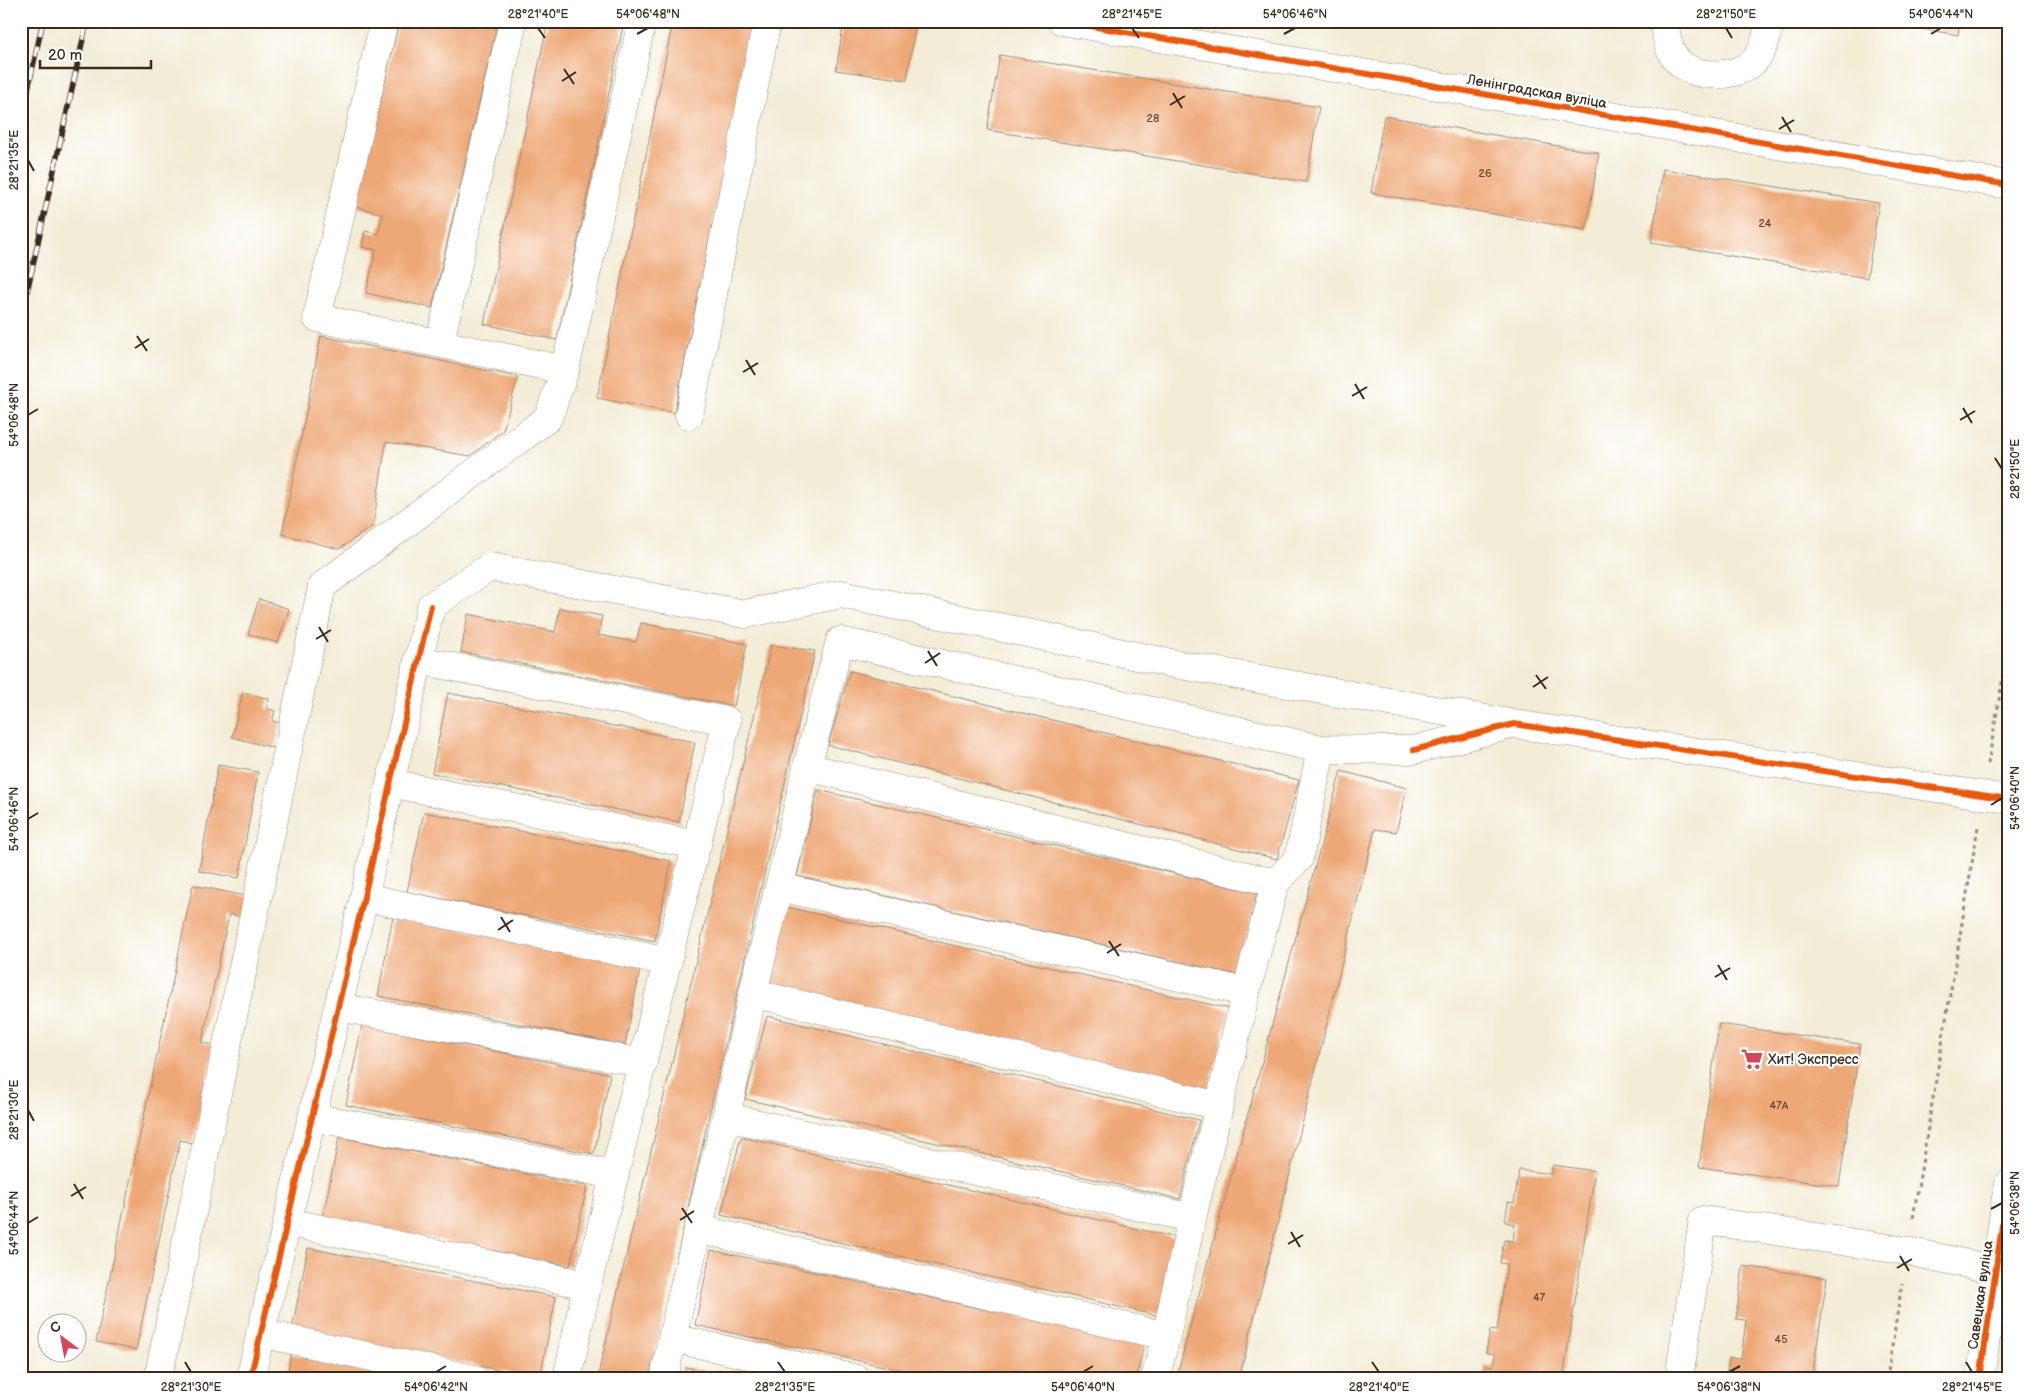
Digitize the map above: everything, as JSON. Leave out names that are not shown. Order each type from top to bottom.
[{"type":"street","points":[[384,21],[317,318],[440,342],[565,370]]},
{"type":"street","points":[[440,342],[513,21]]},
{"type":"street","points":[[158,1379],[322,586],[548,418],[565,370],[642,21]]},
{"type":"street","points":[[689,414],[767,21]]},
{"type":"street","name":"Ленінградская вуліца","points":[[1062,21],[2008,185]]},
{"type":"street","points":[[1665,21],[1667,40],[1675,58],[1689,69],[1722,75],[1735,72],[1753,62],[1764,45],[1770,21]]},
{"type":"street","points":[[250,1379],[431,606],[490,567],[745,614],[842,594],[1175,664],[1514,724],[1995,797]]},
{"type":"street","points":[[664,1379],[672,1338],[726,1117],[753,993],[807,767],[840,641],[1321,749],[1414,750],[1514,724]]},
{"type":"street","points":[[418,660],[727,721],[587,1285],[567,1379]]},
{"type":"street","points":[[1155,1379],[1246,992],[1275,883],[1299,858],[1321,749]]},
{"type":"street","points":[[807,767],[1275,883]]},
{"type":"street","points":[[390,783],[697,845]]},
{"type":"street","points":[[778,893],[779,887],[1246,992]]},
{"type":"street","points":[[364,897],[668,962]]},
{"type":"street","points":[[753,993],[1219,1106]]},
{"type":"street","points":[[338,1007],[643,1063]]},
{"type":"street","points":[[312,1117],[615,1175]]},
{"type":"street","points":[[726,1117],[1192,1218]]},
{"type":"street","name":"Савецкая вуліца","points":[[1980,1379],[2008,1184]]},
{"type":"street","points":[[1679,1379],[1703,1220],[1907,1251],[1996,1270]]},
{"type":"street","points":[[287,1222],[587,1285]]},
{"type":"street","points":[[698,1229],[1166,1336]]},
{"type":"street","points":[[260,1334],[474,1379]]},
{"type":"street","points":[[672,1338],[857,1379]]},
{"type":"path","points":[[1888,1379],[1907,1251],[1995,797],[2008,648]]},
{"type":"building","points":[[399,21],[498,21],[432,308],[366,293],[376,250],[362,247],[365,231],[378,234],[383,214],[356,207]]},
{"type":"building","points":[[548,21],[624,21],[557,340],[484,324]]},
{"type":"building","points":[[673,21],[754,21],[674,413],[597,398]]},
{"type":"building","points":[[844,21],[874,21],[915,27],[907,80],[836,70]]},
{"type":"building","points":[[1905,21],[1960,21],[1958,35],[1905,26]]},
{"type":"building","points":[[1000,55],[1319,107],[1306,182],[987,130]]},
{"type":"building","points":[[1384,116],[1599,153],[1586,230],[1371,193]]},
{"type":"building","points":[[1663,169],[1879,203],[1867,278],[1651,243]]},
{"type":"building","points":[[321,336],[518,377],[503,430],[470,456],[386,442],[373,526],[339,549],[282,534]]},
{"type":"building","points":[[259,599],[289,609],[278,643],[248,634]]},
{"type":"building","points":[[560,608],[602,616],[598,635],[636,642],[641,623],[747,644],[734,706],[461,652],[468,614],[555,632]]},
{"type":"building","points":[[771,645],[815,651],[649,1379],[597,1379]]},
{"type":"building","points":[[850,671],[1299,780],[1277,859],[828,745]]},
{"type":"building","points":[[243,692],[269,699],[266,708],[275,711],[272,721],[281,723],[274,748],[232,737]]},
{"type":"building","points":[[448,693],[695,742],[679,822],[432,773]]},
{"type":"building","points":[[218,765],[258,772],[239,878],[199,871]]},
{"type":"building","points":[[1341,771],[1407,788],[1396,832],[1375,829],[1239,1379],[1176,1379]]},
{"type":"building","points":[[818,790],[1257,893],[1238,975],[797,876]]},
{"type":"building","points":[[424,812],[671,861],[655,941],[407,892]]},
{"type":"building","points":[[193,885],[250,897],[246,918],[229,914],[202,1043],[214,1045],[193,1143],[180,1140],[136,1350],[96,1342]]},
{"type":"building","points":[[787,907],[1230,1009],[1208,1091],[766,984]]},
{"type":"building","points":[[393,916],[641,965],[625,1045],[378,996]]},
{"type":"building","points":[[767,1016],[1199,1120],[1180,1199],[745,1099]]},
{"type":"building","points":[[1719,1024],[1860,1044],[1839,1186],[1699,1167]]},
{"type":"building","points":[[362,1025],[610,1074],[594,1154],[346,1105]]},
{"type":"building","points":[[339,1137],[587,1186],[570,1266],[323,1217]]},
{"type":"building","points":[[741,1137],[1177,1238],[1159,1316],[721,1215]]},
{"type":"building","points":[[1553,1165],[1595,1171],[1563,1379],[1483,1379],[1485,1365],[1493,1366],[1495,1354],[1486,1353],[1490,1330],[1497,1331],[1507,1264],[1500,1263],[1504,1240],[1513,1241],[1515,1224],[1505,1222],[1508,1202],[1514,1203],[1519,1170],[1552,1174]]},
{"type":"building","points":[[308,1248],[556,1297],[540,1378],[292,1329]]},
{"type":"building","points":[[711,1250],[1144,1344],[1136,1379],[943,1379],[695,1325]]},
{"type":"building","points":[[1743,1266],[1827,1278],[1812,1379],[1726,1379],[1729,1358],[1741,1359],[1746,1320],[1736,1319]]},
{"type":"building","points":[[291,1354],[412,1378],[412,1379],[286,1379]]},
{"type":"building","points":[[686,1367],[738,1378],[738,1379],[684,1379]]},
{"type":"railway","points":[[21,121],[43,21]]},
{"type":"railway","points":[[21,319],[87,21]]},
{"type":"cycle path","points":[[1062,21],[2008,185]]},
{"type":"cycle path","points":[[250,1379],[431,606]]},
{"type":"cycle path","points":[[1414,750],[1514,724],[2008,799]]},
{"type":"cycle path","points":[[1980,1379],[2008,1184]]},
{"type":"place","name":"Хит! Экспресс","points":[[1752,1059]]}]
